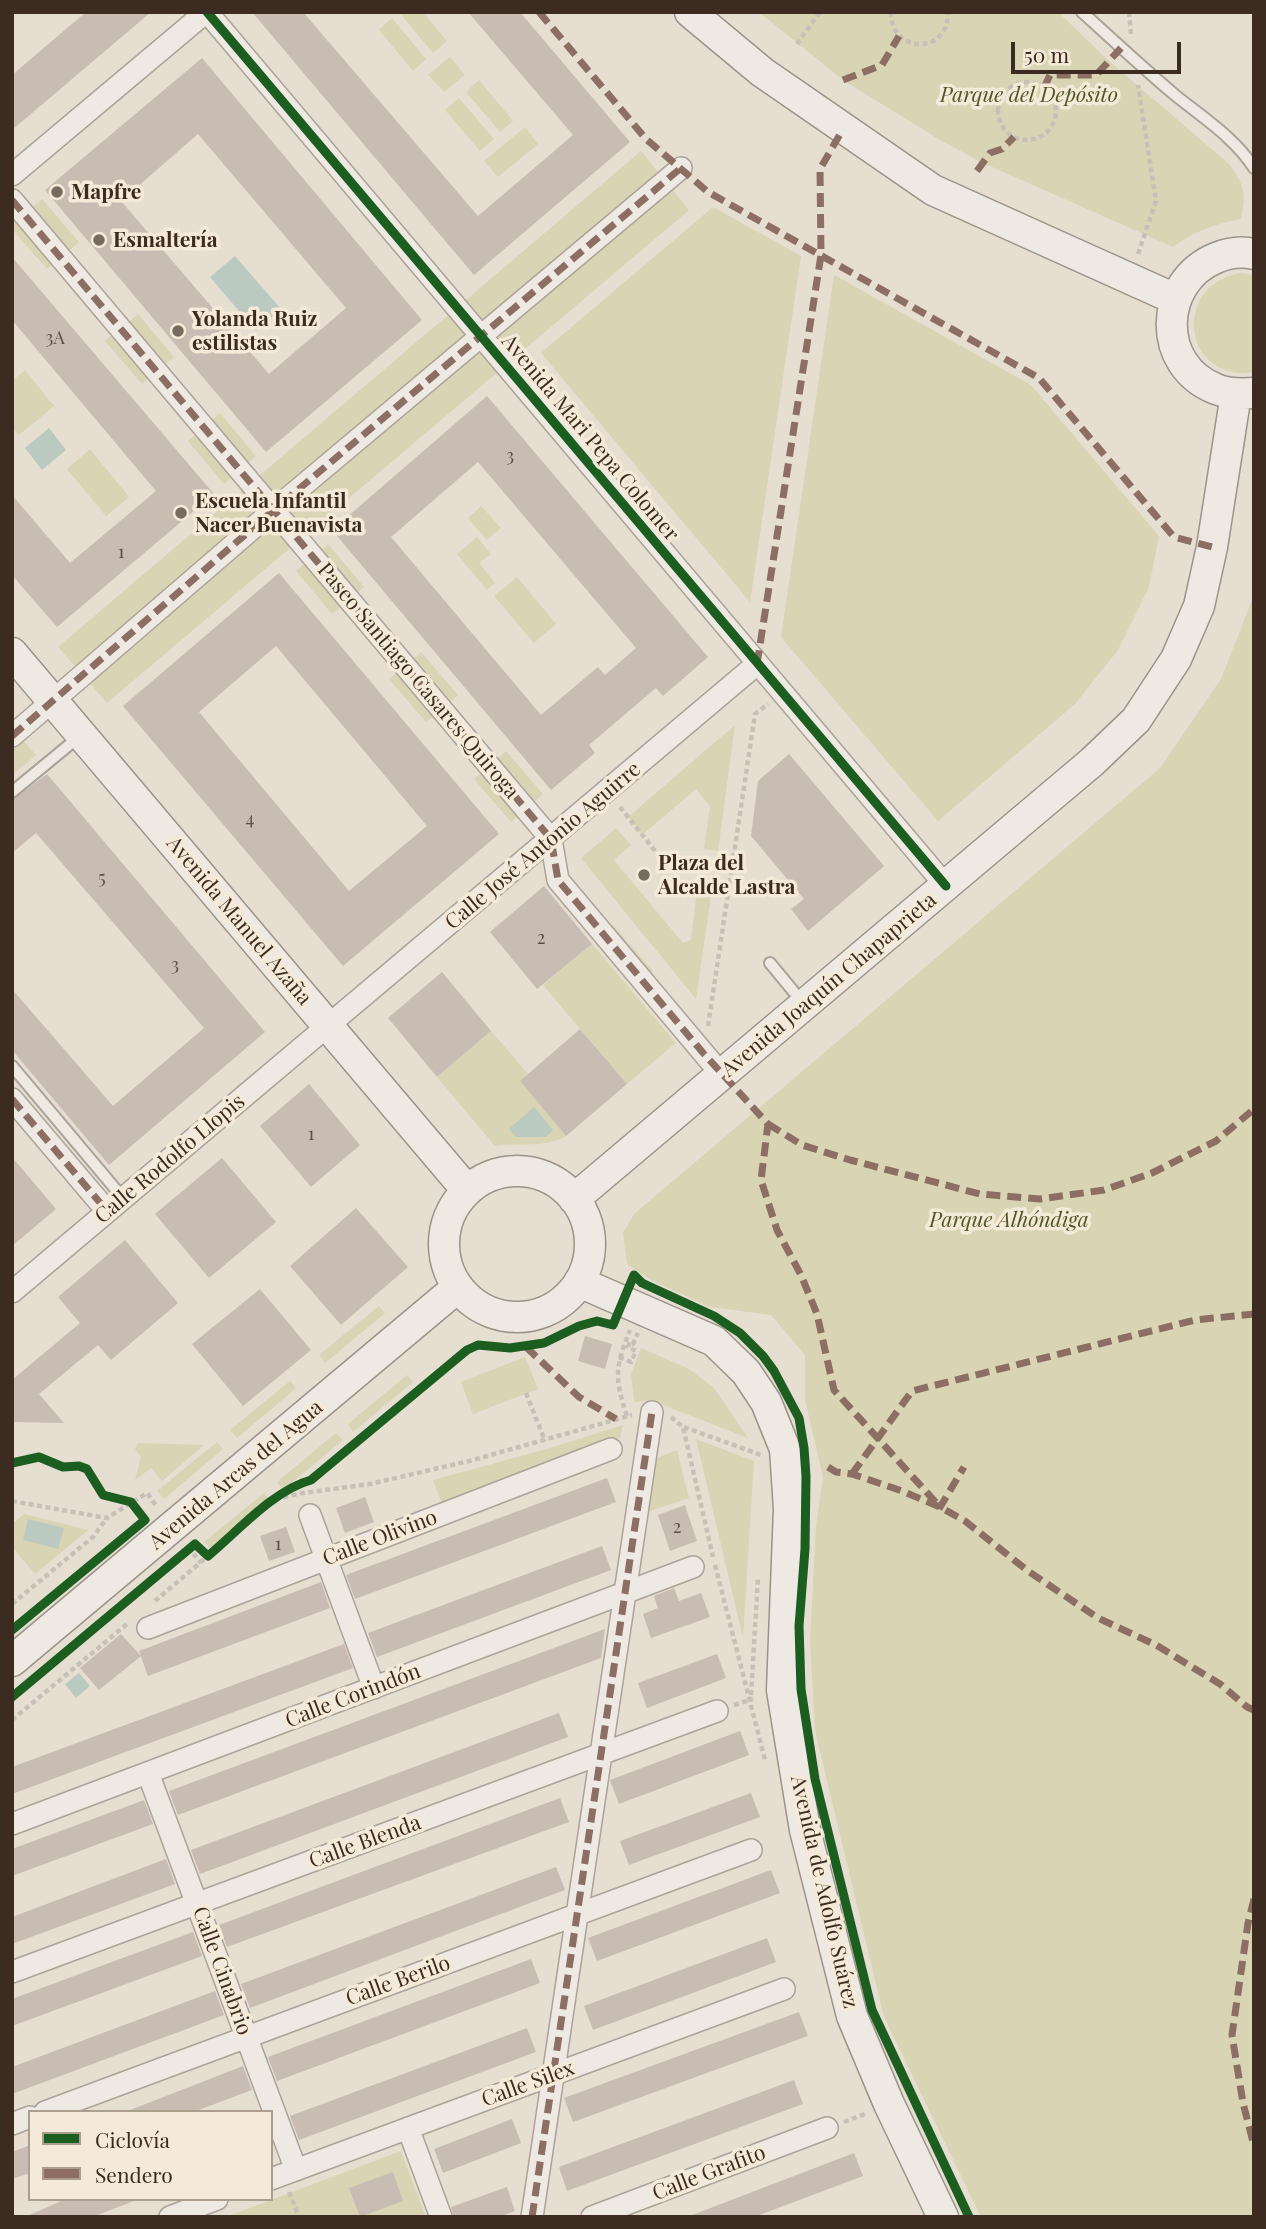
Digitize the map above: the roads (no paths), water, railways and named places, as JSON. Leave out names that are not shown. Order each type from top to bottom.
[{"type":"street","points":[[12,175],[206,12]]},
{"type":"street","name":"Avenida Mari Pepa Colomer","points":[[206,12],[946,886]]},
{"type":"street","points":[[690,12],[762,72],[933,190],[1175,299]]},
{"type":"street","points":[[12,736],[275,509],[681,168]]},
{"type":"street","name":"Paseo Santiago Casares Quiroga","points":[[12,200],[551,839]]},
{"type":"street","points":[[1245,393],[1215,389],[1196,378],[1182,362],[1174,342],[1171,320],[1175,299],[1187,278],[1205,263],[1226,254],[1254,254]]},
{"type":"street","name":"Avenida Joaquín Chapaprieta","points":[[574,1199],[713,1064],[805,1005],[1092,762],[1136,720],[1176,659],[1199,606],[1245,393]]},
{"type":"street","name":"Calle José Antonio Aguirre","points":[[329,1027],[757,664]]},
{"type":"street","name":"Avenida Manuel Azaña","points":[[19,665],[53,701],[466,1189]]},
{"type":"street","points":[[551,839],[558,880],[713,1064]]},
{"type":"street","name":"Calle Rodolfo Llopis","points":[[12,1292],[329,1027]]},
{"type":"street","points":[[12,1099],[115,1204]]},
{"type":"street","points":[[508,1171],[531,1172],[554,1181],[574,1199],[584,1216],[589,1238],[588,1261],[579,1282],[564,1300],[543,1312],[520,1317],[496,1314],[475,1304],[458,1287],[448,1269],[444,1249],[445,1228],[466,1189],[484,1178],[508,1171]]},
{"type":"street","name":"Avenida de Adolfo Suárez","points":[[579,1282],[622,1319],[714,1341],[746,1372],[766,1402],[785,1449],[789,1508],[782,1690],[805,1830],[852,2016],[889,2104],[943,2217]]},
{"type":"street","name":"Avenida Arcas del Agua","points":[[12,1661],[182,1538],[458,1287]]},
{"type":"street","points":[[532,2217],[652,1412]]},
{"type":"street","name":"Calle Olivino","points":[[143,1618],[327,1559],[611,1449]]},
{"type":"street","points":[[310,1515],[374,1688]]},
{"type":"street","name":"Calle Corindón","points":[[12,1824],[694,1567]]},
{"type":"street","name":"Calle Blenda","points":[[12,1972],[717,1711]]},
{"type":"street","name":"Calle Cinabrio","points":[[148,1773],[296,2170]]},
{"type":"street","name":"Calle Berilo","points":[[50,2110],[751,1850]]},
{"type":"street","name":"Calle Silex","points":[[273,2178],[784,1989]]},
{"type":"street","points":[[408,2128],[441,2217]]},
{"type":"street","name":"Calle Grafito","points":[[592,2217],[827,2129]]},
{"type":"street","points":[[170,2217],[212,2201]]},
{"type":"lane","points":[[1082,12],[1135,61],[1228,139],[1246,156],[1254,169]]},
{"type":"lane","points":[[12,792],[82,735]]},
{"type":"lane","points":[[770,963],[805,1005]]},
{"type":"lane","points":[[12,1066],[115,1204]]},
{"type":"place","name":"Mapfre","points":[[57,192]]},
{"type":"place","name":"Esmaltería","points":[[99,240]]},
{"type":"place","name":"Yolanda Ruiz estilistas","points":[[178,331]]},
{"type":"place","name":"Escuela Infantil Nacer Buenavista","points":[[181,513]]},
{"type":"place","name":"Plaza del Alcalde Lastra","points":[[644,875]]},
{"type":"park label","name":"Parque del Depósito","points":[[1029,95]]},
{"type":"park label","name":"Parque Alhóndiga","points":[[1009,1220]]}]
